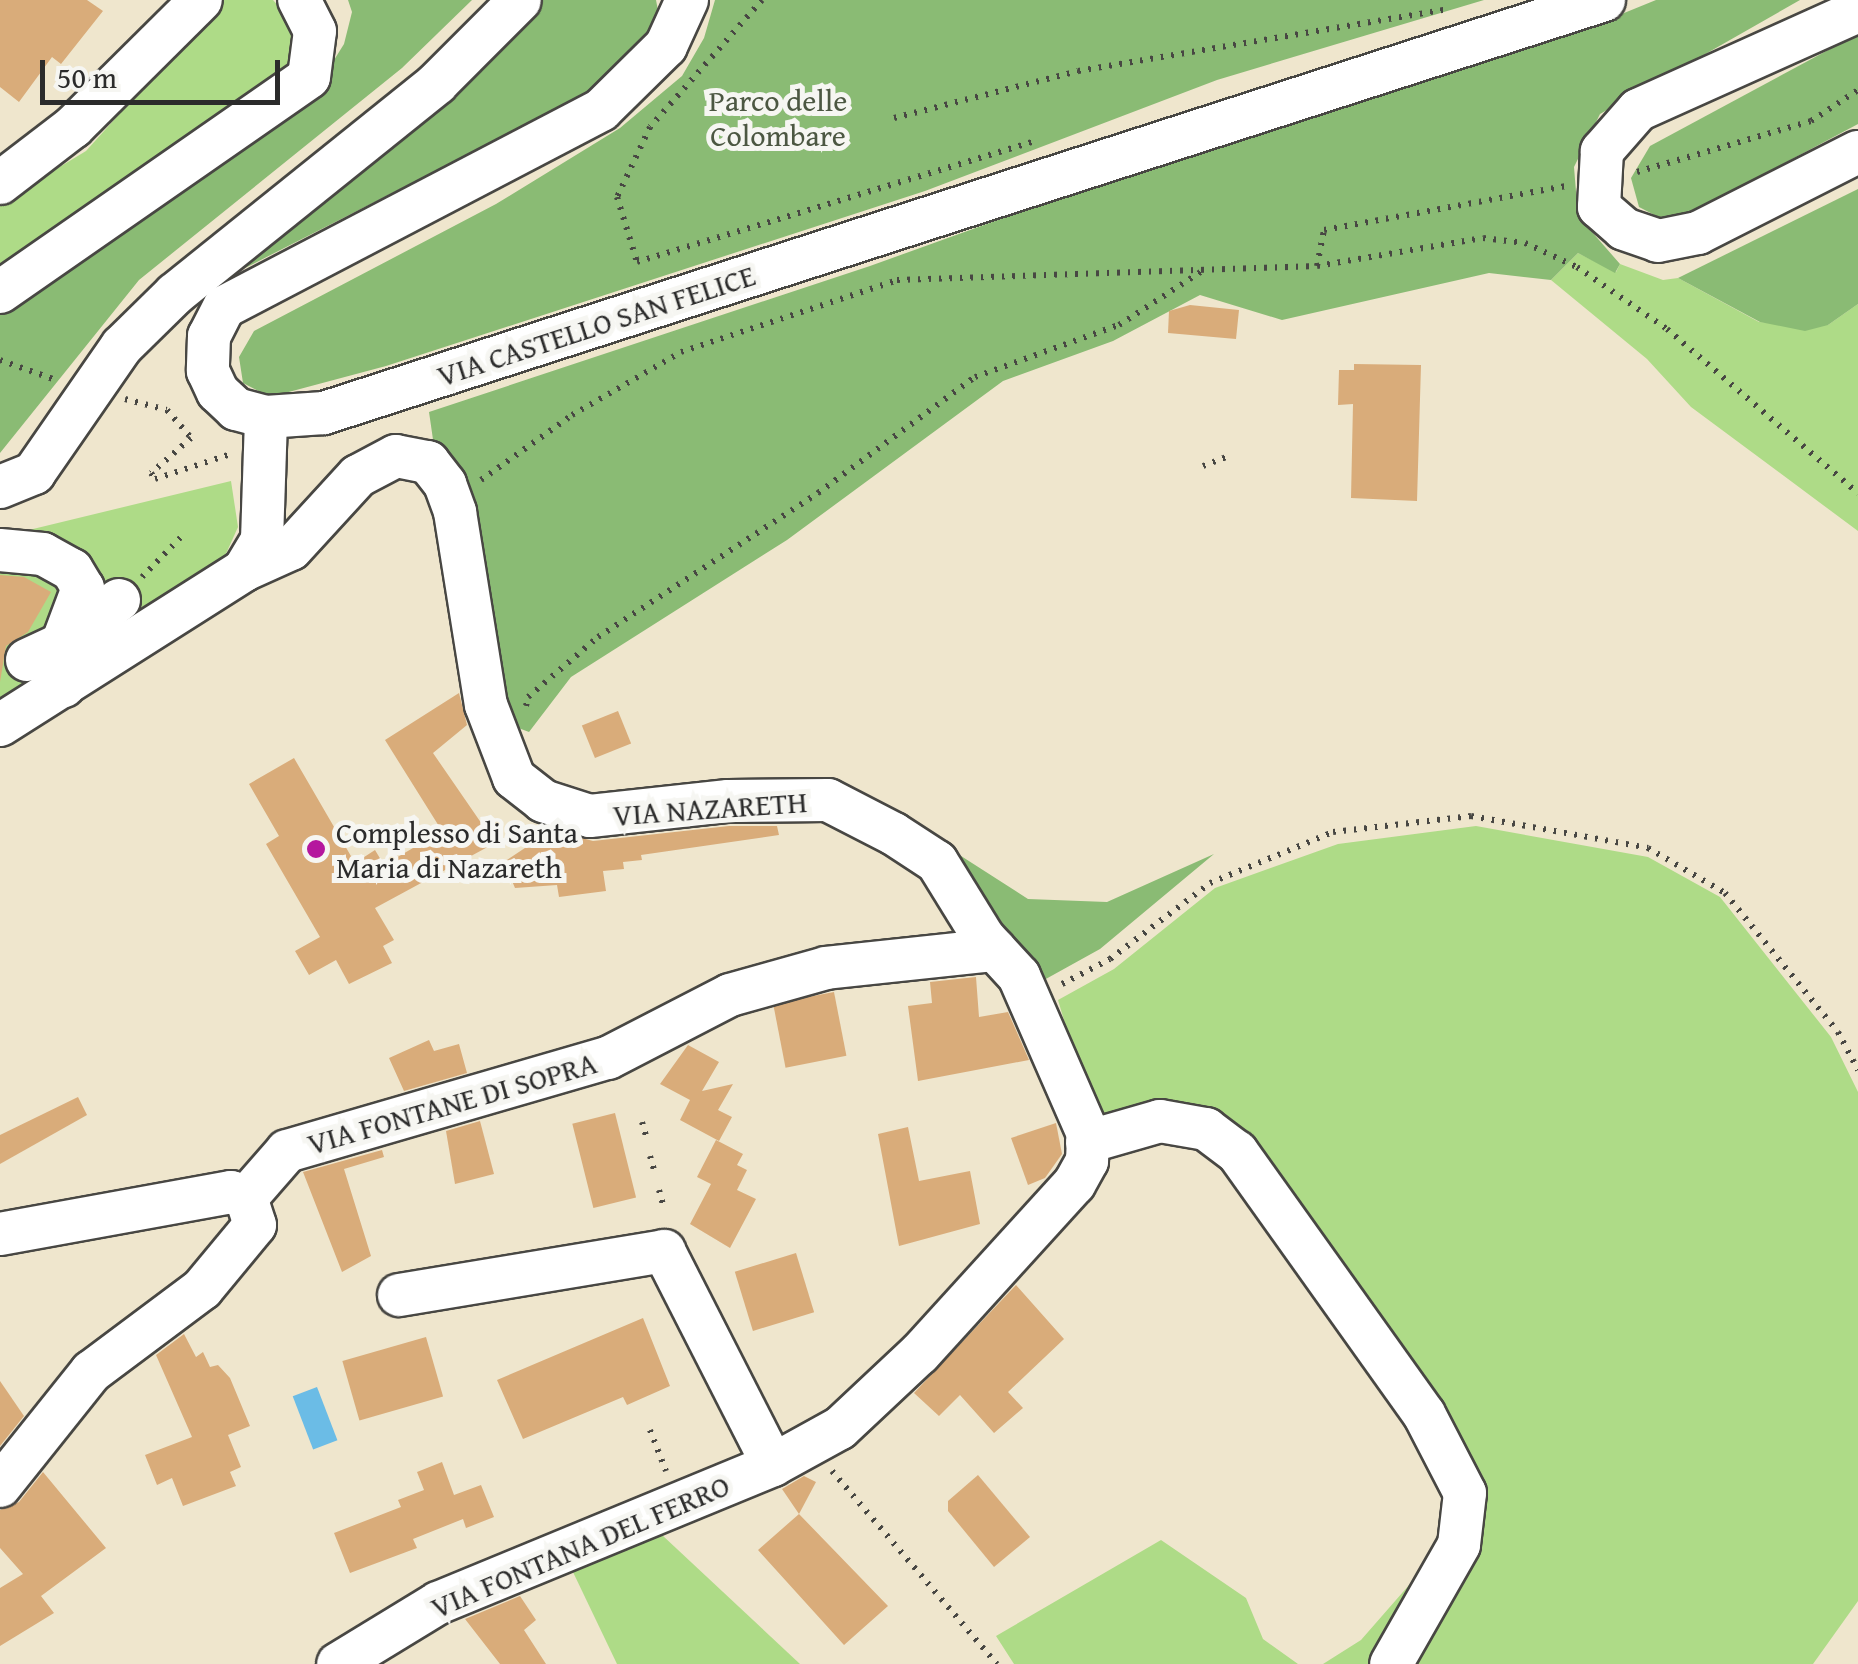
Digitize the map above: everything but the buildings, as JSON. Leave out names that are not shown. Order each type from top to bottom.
[{"type":"street","points":[[0,184],[73,127],[201,0]]},
{"type":"street","points":[[0,292],[309,76],[315,32],[300,0]]},
{"type":"street","points":[[0,487],[34,472],[122,346],[175,294],[437,83],[520,0]]},
{"type":"street","points":[[244,570],[262,540],[266,416],[236,409],[208,371],[209,336],[224,307],[601,110],[666,46],[688,0]]},
{"type":"street","name":"VIA CASTELLO SAN FELICE","points":[[266,416],[324,413],[1604,0]]},
{"type":"street","points":[[1858,11],[1638,110],[1602,151],[1597,181],[1600,206],[1624,229],[1658,241],[1698,233],[1858,152]]},
{"type":"street","points":[[51,663],[291,550],[358,476],[396,456],[428,462]]},
{"type":"street","name":"VIA NAZARETH","points":[[428,462],[445,484],[454,512],[470,631],[502,755],[514,778],[542,801],[590,816],[728,801],[828,800],[937,862],[996,950]]},
{"type":"street","points":[[0,550],[42,554],[72,570],[83,588],[51,663]]},
{"type":"street","points":[[0,725],[51,663],[119,600]]},
{"type":"street","points":[[996,950],[1031,1001],[1088,1142],[1160,1121],[1206,1129],[1237,1152],[1424,1414],[1465,1493],[1459,1546],[1392,1664]]},
{"type":"street","name":"VIA FONTANE DI SOPRA","points":[[246,1198],[288,1151],[608,1058],[730,995],[826,968],[996,950]]},
{"type":"street","name":"VIA FONTANA DEL FERRO","points":[[338,1664],[438,1603],[791,1455],[840,1428],[932,1339],[1074,1184],[1087,1161],[1088,1142]]},
{"type":"street","points":[[0,1234],[231,1192],[246,1198],[255,1224],[202,1288],[92,1372],[0,1486]]},
{"type":"street","points":[[400,1294],[664,1251],[791,1455]]},
{"type":"path","points":[[762,0],[650,127],[617,197],[637,262],[1037,140]]},
{"type":"path","points":[[894,118],[1078,71],[1457,10],[1400,30]]},
{"type":"path","points":[[1316,266],[1324,230],[1703,158],[1793,127],[1858,90]]},
{"type":"path","points":[[428,462],[473,486],[572,415],[681,352],[897,280],[1316,266],[1483,238],[1525,244],[1577,267],[1667,329],[1858,494]]},
{"type":"path","points":[[524,713],[528,697],[598,637],[818,493],[974,378],[1120,325],[1203,270]]},
{"type":"path","points":[[0,360],[90,391]]},
{"type":"path","points":[[167,410],[191,438],[151,472],[156,479],[227,456],[266,416]]},
{"type":"path","points":[[1203,466],[1232,455]]},
{"type":"path","points":[[119,600],[183,535]]},
{"type":"path","points":[[1031,1001],[1110,959],[1210,883],[1332,832],[1471,816],[1648,848],[1725,893],[1838,1032],[1858,1070]]},
{"type":"path","points":[[642,1122],[646,1136]]},
{"type":"path","points":[[650,1156],[654,1170]]},
{"type":"path","points":[[659,1190],[664,1209]]},
{"type":"path","points":[[650,1430],[663,1466]]},
{"type":"path","points":[[791,1455],[996,1664]]},
{"type":"green space","points":[[222,0],[273,0],[292,21],[299,51],[270,93],[0,273],[0,203],[86,151]]},
{"type":"green space","points":[[348,0],[472,0],[402,68],[139,280],[0,453],[0,309],[319,84],[344,44],[352,12]]},
{"type":"green space","points":[[538,0],[656,0],[660,21],[618,78],[243,269],[480,73]]},
{"type":"green space","name":"Parco delle Colombare","points":[[715,0],[1484,0],[1217,80],[925,191],[386,366],[270,397],[243,383],[239,357],[254,331],[496,204],[620,128],[682,76],[704,38]]},
{"type":"green space","points":[[1656,0],[1800,0],[1600,114],[1574,167],[1578,216],[1620,264],[1615,273],[1578,253],[1551,280],[1489,273],[1282,320],[1200,295],[1113,341],[1003,381],[787,540],[571,677],[529,732],[484,715],[463,646],[429,412],[870,266],[1237,134],[1575,33]]},
{"type":"green space","points":[[1858,34],[1858,124],[1696,210],[1666,221],[1639,207],[1631,178],[1650,146]]},
{"type":"green space","points":[[1858,189],[1858,304],[1828,325],[1805,331],[1760,322],[1678,278]]},
{"type":"green space","points":[[1578,253],[1616,272],[1620,264],[1663,280],[1678,278],[1759,322],[1828,325],[1858,304],[1858,531],[1691,407],[1647,359],[1551,280]]},
{"type":"green space","points":[[231,481],[238,527],[216,576],[0,700],[0,537]]},
{"type":"green space","points":[[1476,826],[1648,857],[1720,897],[1831,1037],[1858,1092],[1858,1601],[1813,1664],[1323,1664],[1361,1640],[1451,1537],[1458,1496],[1223,1151],[1196,1134],[1103,1151],[1058,1000],[1114,969],[1215,888],[1338,844]]},
{"type":"green space","points":[[947,847],[1028,899],[1107,902],[1214,854],[1100,949],[1044,980]]},
{"type":"green space","points":[[662,1535],[800,1664],[617,1664],[572,1570]]},
{"type":"green space","points":[[1161,1540],[1246,1598],[1263,1639],[1298,1664],[1014,1664],[996,1636]]},
{"type":"water","points":[[317,1387],[337,1440],[313,1450],[293,1396]]},
{"type":"place","name":"Complesso di Santa Maria di Nazareth","points":[[316,849]]}]
